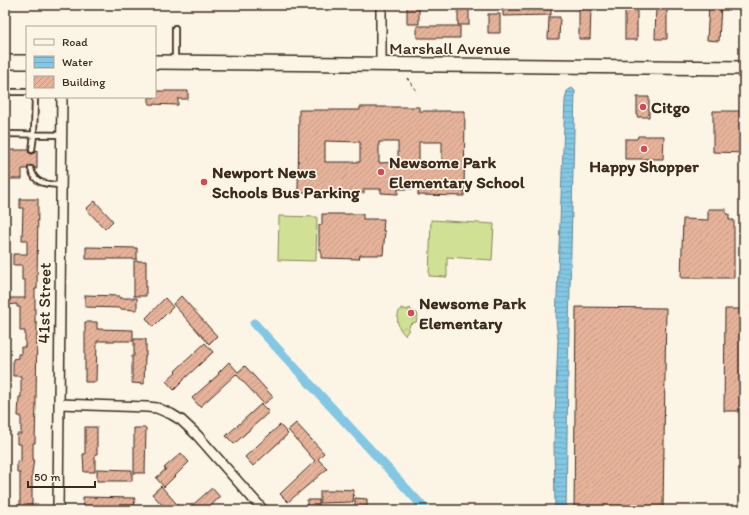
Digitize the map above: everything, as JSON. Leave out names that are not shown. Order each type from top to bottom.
[{"type":"street","points":[[381,5],[381,65]]},
{"type":"street","points":[[5,62],[26,62]]},
{"type":"street","name":"Marshall Avenue","points":[[156,62],[744,68]]},
{"type":"street","name":"41st Street","points":[[58,510],[62,98]]},
{"type":"street","points":[[59,404],[147,407],[157,408],[171,414],[182,420],[263,510]]},
{"type":"lane","points":[[175,28],[175,62]]},
{"type":"lane","points":[[5,92],[26,92]]},
{"type":"lane","points":[[32,150],[35,98]]},
{"type":"lane","points":[[5,134],[62,135]]},
{"type":"lane","points":[[31,169],[33,176],[40,182],[45,184],[61,184]]},
{"type":"path","points":[[407,78],[416,90]]},
{"type":"green space","points":[[279,216],[317,217],[316,261],[278,260]]},
{"type":"green space","points":[[431,220],[494,224],[492,260],[447,257],[447,277],[429,276]]},
{"type":"green space","points":[[401,308],[408,310],[409,308],[411,311],[417,313],[418,316],[416,322],[410,324],[405,335],[400,329],[398,322],[398,315]]},
{"type":"water","points":[[572,88],[575,91],[566,510],[555,510],[554,442],[558,340],[556,320],[565,100],[567,91]]},
{"type":"building","points":[[407,5],[419,5],[419,24],[407,24]]},
{"type":"building","points":[[458,5],[469,5],[469,25],[458,25]]},
{"type":"building","points":[[503,5],[551,5],[551,15],[503,16]]},
{"type":"building","points":[[656,5],[666,5],[667,8],[667,39],[655,39]]},
{"type":"building","points":[[709,5],[721,5],[719,41],[707,40]]},
{"type":"building","points":[[579,8],[591,9],[590,39],[579,39]]},
{"type":"building","points":[[625,9],[637,9],[637,40],[625,40]]},
{"type":"building","points":[[488,14],[500,14],[500,33],[488,33]]},
{"type":"building","points":[[549,17],[560,17],[559,39],[548,39]]},
{"type":"building","points":[[417,26],[460,26],[460,38],[417,38]]},
{"type":"building","points":[[156,91],[188,91],[188,99],[178,99],[178,105],[149,104],[149,98],[156,98]]},
{"type":"building","name":"Citgo","points":[[637,97],[649,97],[649,117],[637,117]]},
{"type":"building","name":"Newsome Park Elementary School","points":[[360,107],[419,107],[419,111],[465,111],[464,196],[418,195],[418,189],[398,189],[398,194],[381,193],[381,189],[364,189],[364,193],[298,193],[299,110],[360,110]],"holes":[[[325,141],[360,142],[360,162],[325,162]],[[379,142],[398,142],[398,162],[379,163]],[[419,142],[442,142],[442,163],[419,162]]]},
{"type":"building","points":[[713,111],[744,111],[744,153],[713,152]]},
{"type":"building","name":"Happy Shopper","points":[[638,136],[664,136],[663,159],[625,159],[625,139],[637,139]]},
{"type":"building","points":[[5,150],[28,150],[29,153],[32,154],[37,150],[37,169],[30,165],[27,169],[22,169],[22,179],[5,179]]},
{"type":"building","points":[[20,199],[38,199],[37,289],[35,289],[35,323],[37,323],[36,401],[35,443],[33,443],[34,459],[32,473],[32,510],[20,510],[20,473],[17,473],[17,461],[21,462],[21,444],[17,444],[17,434],[21,434],[21,416],[18,416],[19,397],[21,397],[21,376],[13,376],[13,359],[18,358],[18,354],[21,354],[21,347],[25,347],[25,331],[20,331],[20,307],[17,307],[17,304],[6,305],[6,298],[25,298],[25,280],[22,280],[22,265],[13,265],[13,254],[27,254],[27,240],[22,240],[23,208],[20,208]]},
{"type":"building","points":[[95,201],[113,221],[105,229],[86,209]]},
{"type":"building","points":[[708,209],[726,209],[726,214],[729,214],[729,220],[734,220],[734,278],[681,278],[683,219],[708,220]]},
{"type":"building","points":[[322,214],[363,214],[363,219],[384,219],[383,231],[385,231],[383,255],[360,255],[359,259],[321,258],[321,249],[319,249],[319,225],[322,225]]},
{"type":"building","points":[[86,247],[137,248],[137,259],[86,259]]},
{"type":"building","points":[[134,261],[146,261],[146,296],[134,296]]},
{"type":"building","points":[[85,295],[137,298],[137,310],[85,307]]},
{"type":"building","points":[[181,296],[217,336],[209,344],[173,304]]},
{"type":"building","points":[[165,298],[173,307],[153,327],[146,318]]},
{"type":"building","points":[[576,307],[666,308],[663,510],[574,510]]},
{"type":"building","points":[[725,309],[744,309],[744,411],[724,411]]},
{"type":"building","points":[[85,322],[97,322],[97,329],[133,330],[133,341],[97,341],[96,382],[85,382]]},
{"type":"building","points":[[134,339],[146,339],[144,384],[132,383],[132,356],[134,356]]},
{"type":"building","points":[[205,343],[213,352],[174,390],[166,381]]},
{"type":"building","points":[[229,362],[238,372],[245,366],[273,397],[264,404],[236,374],[200,407],[192,398],[219,374],[218,373]]},
{"type":"building","points":[[261,404],[269,412],[234,444],[226,436]]},
{"type":"building","points":[[296,423],[324,453],[318,459],[327,469],[288,502],[280,494],[315,461],[288,430]]},
{"type":"building","points":[[280,425],[288,434],[253,466],[245,457]]},
{"type":"building","points":[[85,427],[97,427],[95,472],[84,472],[83,454],[85,454]]},
{"type":"building","points":[[134,428],[146,428],[145,473],[134,473]]},
{"type":"building","points":[[181,453],[189,462],[164,487],[156,478],[166,469],[164,468]]},
{"type":"building","points":[[97,469],[132,470],[132,481],[97,481]]},
{"type":"building","points":[[161,486],[182,510],[167,510],[152,494]]},
{"type":"building","points":[[212,488],[220,497],[206,510],[187,510]]},
{"type":"building","points":[[334,489],[354,490],[353,502],[320,503],[320,491],[334,491]]},
{"type":"building","points":[[83,497],[135,498],[134,509],[83,509]]},
{"type":"building","points":[[355,498],[367,499],[367,510],[355,510]]},
{"type":"building","points":[[307,500],[319,500],[319,510],[307,510]]},
{"type":"waterway","points":[[254,323],[426,510]]},
{"type":"place","name":"Citgo","points":[[643,107]]},
{"type":"place","name":"Happy Shopper","points":[[644,149]]},
{"type":"place","name":"Newsome Park Elementary School","points":[[381,172]]},
{"type":"place","name":"Newport News Schools Bus Parking","points":[[204,182]]},
{"type":"place","name":"Newsome Park Elementary","points":[[411,313]]}]
